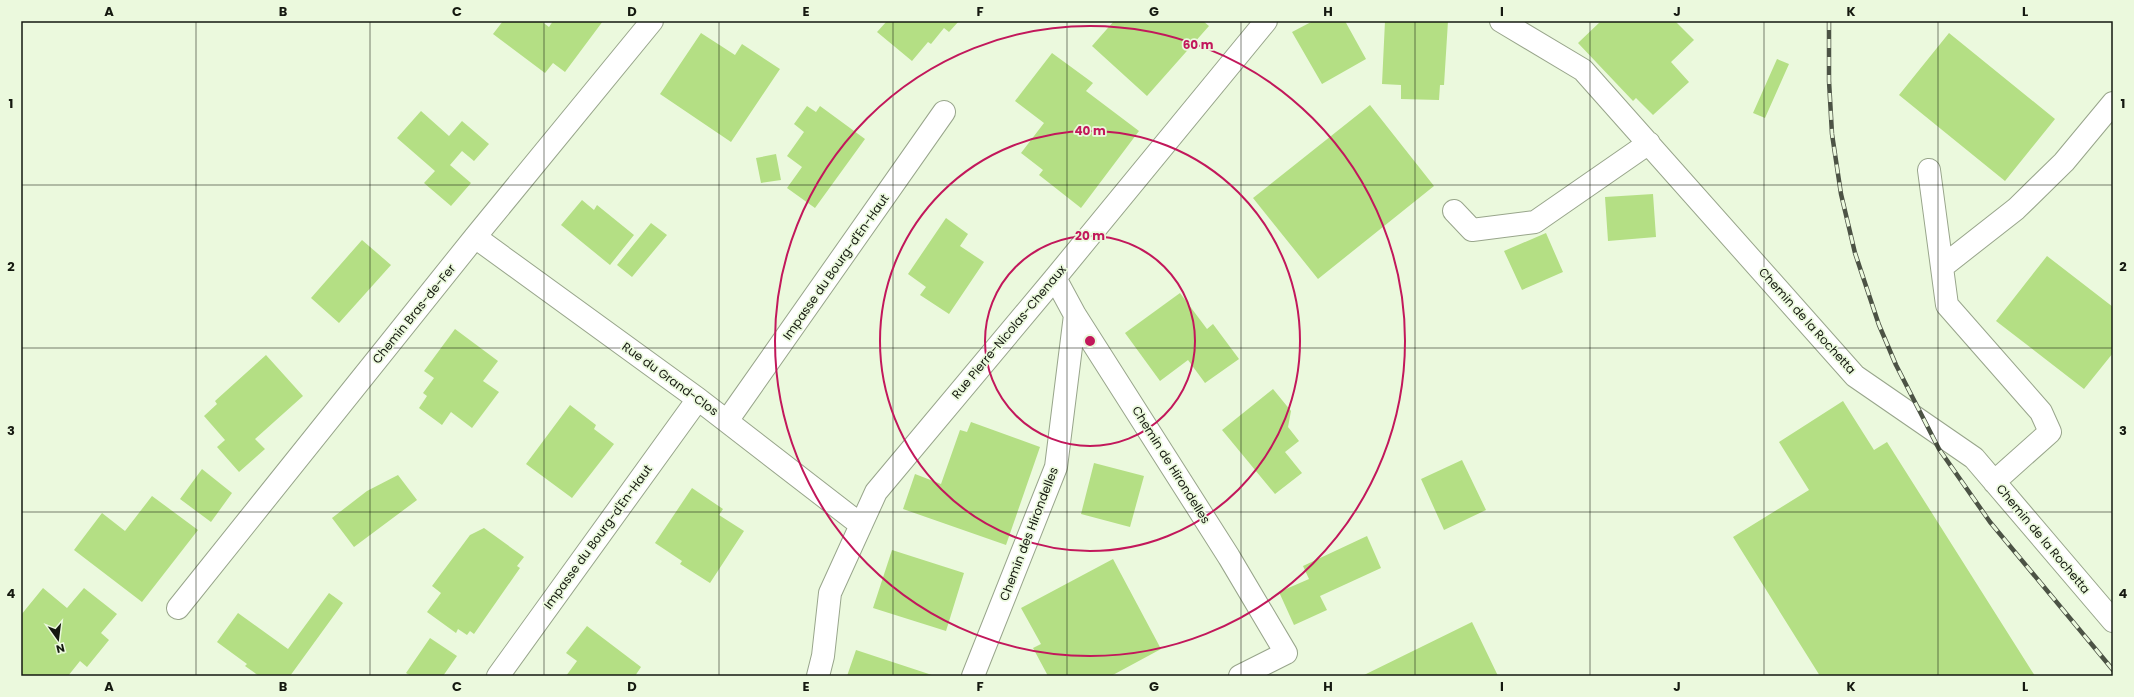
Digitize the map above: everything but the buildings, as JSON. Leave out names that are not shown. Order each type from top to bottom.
[{"type":"street","name":"Chemin Bras-de-Fer","points":[[178,608],[475,237],[652,21]]},
{"type":"street","name":"Rue Pierre-Nicolas-Chenaux","points":[[818,676],[823,656],[830,593],[876,492],[1055,278],[1266,21]]},
{"type":"street","name":"Chemin de la Rochetta","points":[[1501,21],[1584,70],[1855,376],[1974,458],[2113,621]]},
{"type":"street","points":[[1942,267],[2016,209],[2064,162],[2113,103]]},
{"type":"street","name":"Impasse du Bourg-d'En-Haut","points":[[727,421],[944,112]]},
{"type":"street","points":[[1454,211],[1472,230],[1535,222],[1649,143]]},
{"type":"street","points":[[1929,170],[1947,305],[2041,412],[2050,432],[1994,482]]},
{"type":"street","name":"Rue du Grand-Clos","points":[[475,237],[698,399],[861,525]]},
{"type":"street","name":"Chemin de Hirondelles","points":[[1055,278],[1075,315],[1229,557],[1286,653],[1240,676]]},
{"type":"street","name":"Chemin des Hirondelles","points":[[973,676],[1056,467],[1075,315]]},
{"type":"street","name":"Impasse du Bourg-d'En-Haut","points":[[498,676],[698,399]]},
{"type":"railway","points":[[1829,21],[1829,81],[1832,134],[1841,194],[1855,253],[1879,325],[1896,365],[1939,449],[1990,522],[2113,670]]}]
